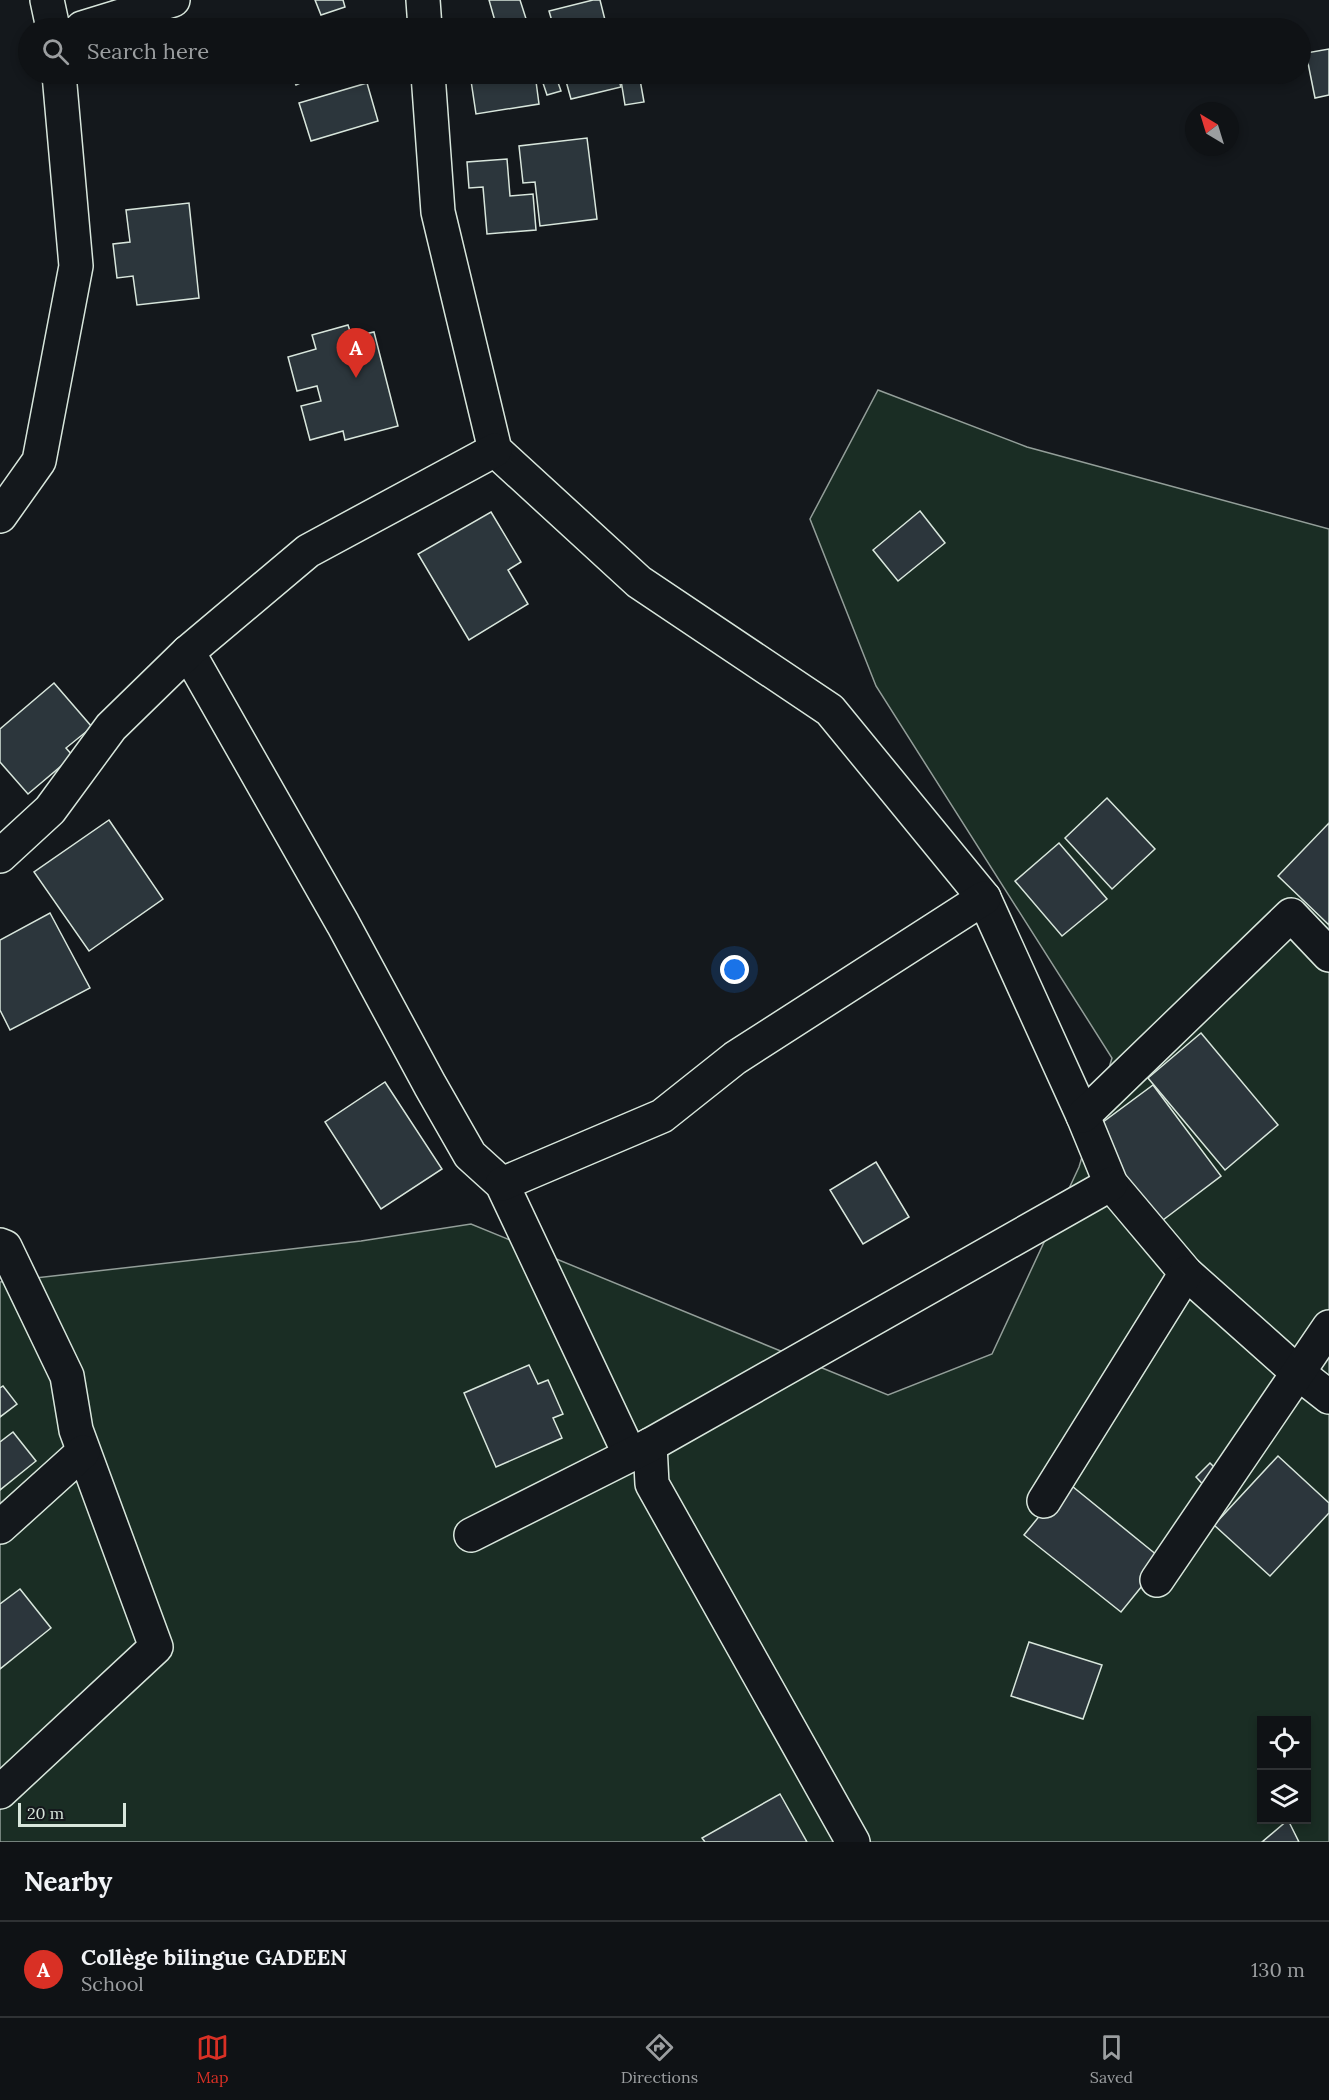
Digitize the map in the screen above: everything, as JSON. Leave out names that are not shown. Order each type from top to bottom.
[{"type":"street","points":[[47,0],[51,18]]},
{"type":"street","points":[[114,18],[173,0]]},
{"type":"street","points":[[423,0],[424,18]]},
{"type":"street","points":[[0,516],[39,461],[76,266],[60,84]]},
{"type":"street","points":[[429,84],[438,212],[495,450],[639,582],[830,710],[984,898],[1083,1116],[1111,1184],[1186,1273],[1297,1372],[1329,1397]]},
{"type":"street","points":[[0,856],[51,810],[111,727],[188,652],[308,551],[495,450]]},
{"type":"street","points":[[188,652],[471,1155],[502,1184],[640,1450],[652,1484],[853,1842]]},
{"type":"street","points":[[502,1184],[663,1116],[735,1058],[984,898]]},
{"type":"street","points":[[1083,1116],[1291,915],[1329,955]]},
{"type":"street","points":[[471,1535],[640,1450],[1111,1184]]},
{"type":"street","points":[[0,1245],[5,1247],[67,1376],[75,1430],[156,1647],[0,1792]]},
{"type":"street","points":[[1044,1501],[1186,1273]]},
{"type":"street","points":[[1157,1580],[1329,1327]]},
{"type":"street","points":[[0,1527],[83,1452]]},
{"type":"green space","points":[[878,390],[1027,447],[1329,529],[1329,1842],[0,1842],[0,1282],[361,1241],[471,1224],[888,1395],[992,1354],[1079,1167],[1112,1058],[876,686],[810,519]]},
{"type":"building","points":[[315,0],[343,0],[345,7],[321,15]]},
{"type":"building","points":[[489,0],[520,0],[526,18],[494,18]]},
{"type":"building","points":[[600,0],[604,18],[551,18],[549,11]]},
{"type":"building","points":[[1329,49],[1329,95],[1315,98],[1311,78],[1311,52]]},
{"type":"building","points":[[367,84],[378,121],[311,141],[299,103]]},
{"type":"building","points":[[472,84],[536,84],[539,104],[476,114]]},
{"type":"building","points":[[543,84],[559,84],[561,91],[547,95]]},
{"type":"building","points":[[567,84],[620,84],[621,87],[571,99]]},
{"type":"building","points":[[622,84],[641,84],[644,102],[625,105]]},
{"type":"building","points":[[587,138],[597,219],[540,226],[535,182],[523,183],[519,146]]},
{"type":"building","points":[[507,159],[510,196],[533,194],[536,230],[487,234],[483,187],[469,188],[467,162]]},
{"type":"building","points":[[189,203],[199,298],[137,305],[133,276],[117,278],[113,244],[130,242],[126,210]]},
{"type":"building","points":[[348,325],[352,337],[374,332],[398,426],[345,440],[343,431],[310,440],[301,406],[321,401],[317,386],[297,391],[288,357],[316,349],[312,335]]},
{"type":"building","points":[[920,511],[945,543],[898,581],[873,550]]},
{"type":"building","points":[[491,512],[521,562],[508,570],[528,604],[469,640],[418,554]]},
{"type":"building","points":[[54,683],[92,727],[66,748],[73,756],[28,794],[0,762],[0,729]]},
{"type":"building","points":[[1107,798],[1155,849],[1112,889],[1065,838]]},
{"type":"building","points":[[109,820],[163,899],[89,951],[34,872]]},
{"type":"building","points":[[1329,823],[1329,925],[1278,876]]},
{"type":"building","points":[[1059,843],[1107,899],[1062,936],[1015,881]]},
{"type":"building","points":[[50,913],[90,988],[10,1030],[0,1010],[0,940]]},
{"type":"building","points":[[1201,1033],[1278,1125],[1225,1170],[1148,1078]]},
{"type":"building","points":[[385,1082],[442,1169],[381,1209],[325,1122]]},
{"type":"building","points":[[1153,1085],[1221,1176],[1159,1223],[1091,1131]]},
{"type":"building","points":[[876,1162],[909,1217],[863,1244],[830,1190]]},
{"type":"building","points":[[529,1365],[538,1384],[548,1380],[563,1414],[553,1418],[562,1438],[496,1467],[464,1393]]},
{"type":"building","points":[[3,1386],[17,1404],[0,1417],[0,1388]]},
{"type":"building","points":[[13,1432],[36,1461],[0,1490],[0,1442]]},
{"type":"building","points":[[1278,1456],[1329,1503],[1329,1513],[1270,1576],[1214,1525]]},
{"type":"building","points":[[1210,1463],[1226,1479],[1211,1493],[1196,1477]]},
{"type":"building","points":[[1067,1482],[1163,1560],[1121,1612],[1024,1535]]},
{"type":"building","points":[[20,1589],[51,1628],[0,1669],[0,1604]]},
{"type":"building","points":[[1029,1642],[1102,1665],[1083,1719],[1011,1696]]},
{"type":"building","points":[[780,1794],[807,1842],[705,1842],[702,1838]]},
{"type":"building","points":[[1283,1824],[1290,1824],[1299,1842],[1262,1842]]},
{"type":"place","name":"Collège bilingue GADEEN","points":[[356,378]]}]
